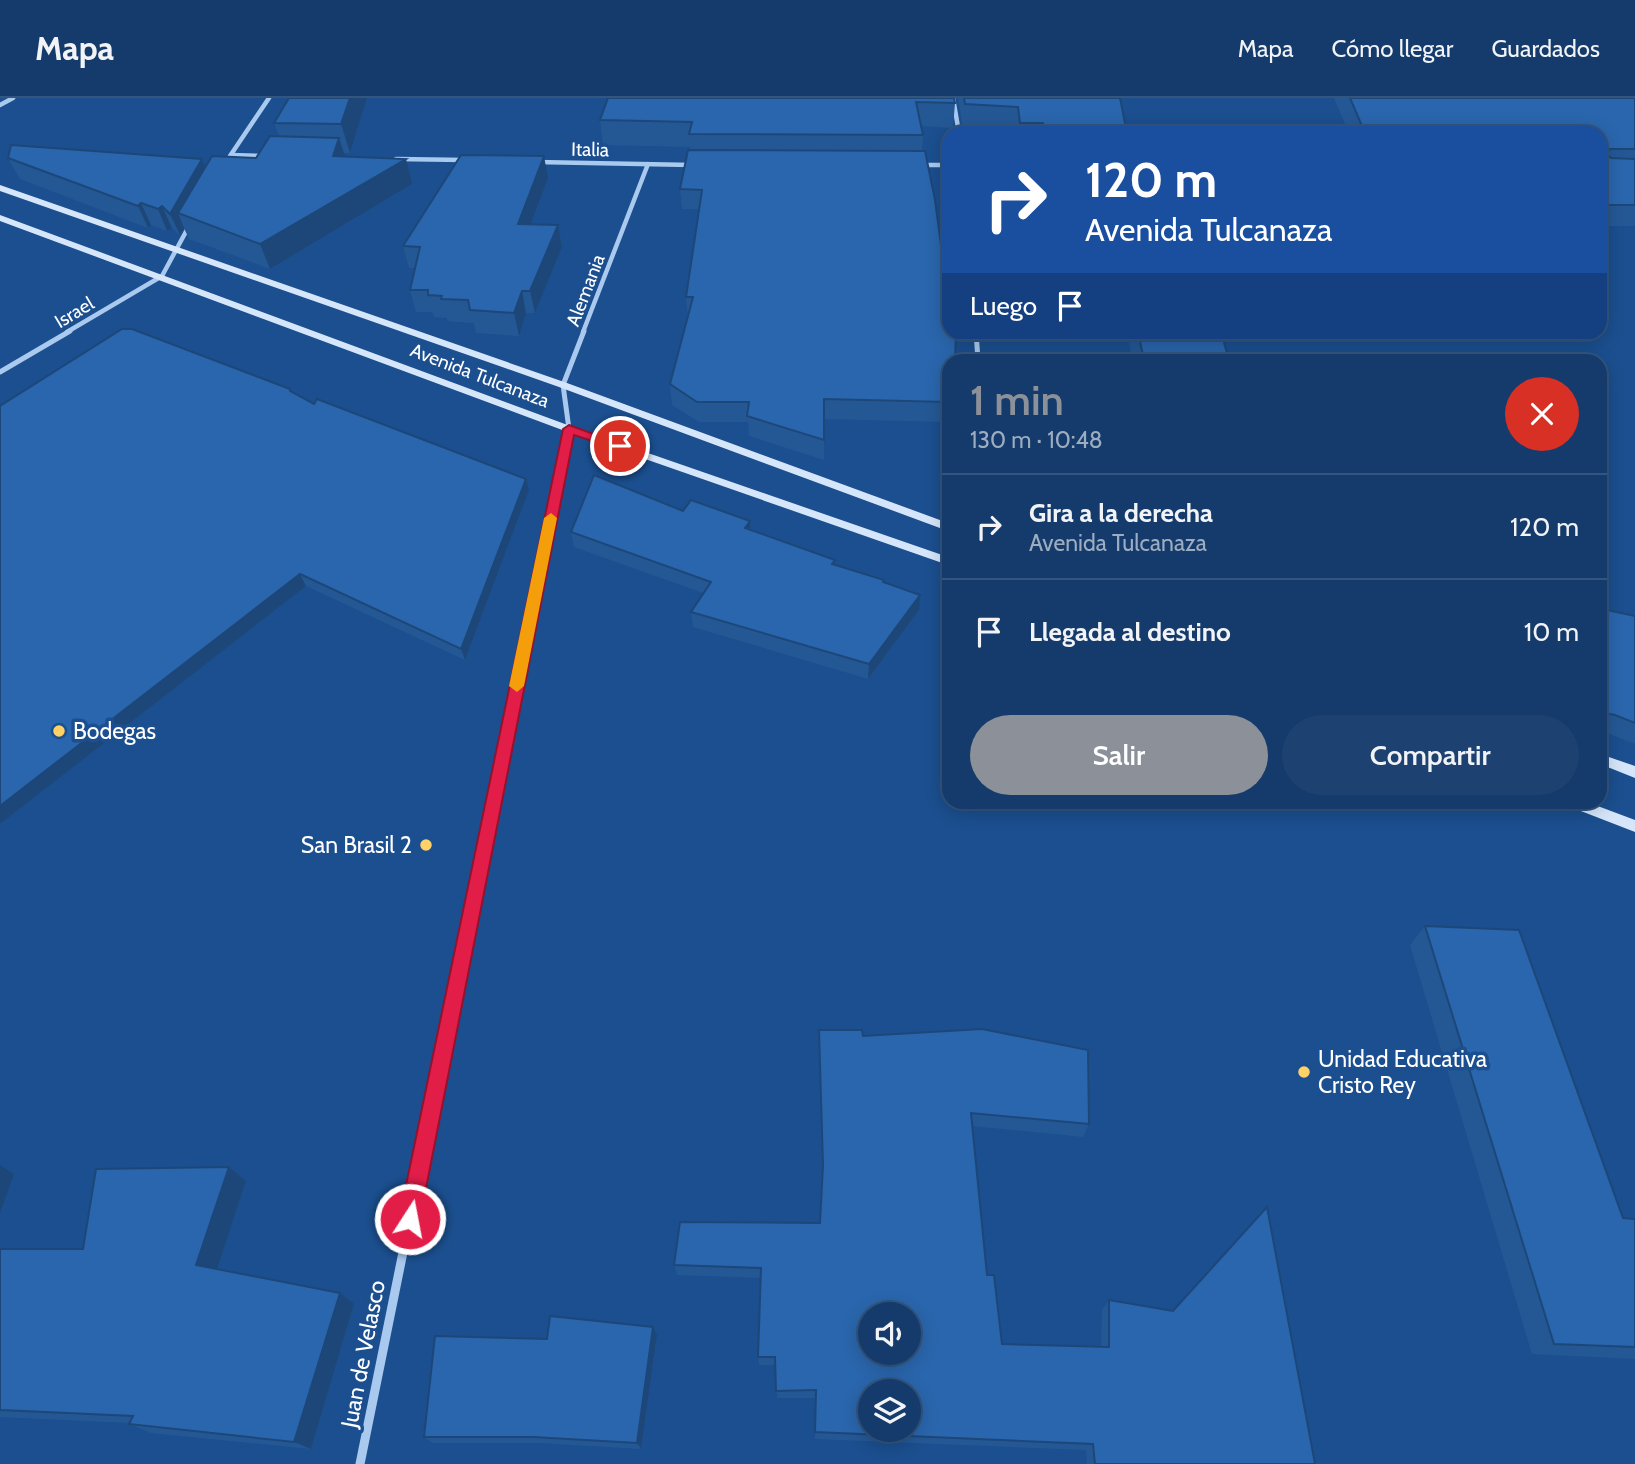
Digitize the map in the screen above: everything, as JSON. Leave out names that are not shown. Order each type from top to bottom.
[{"type":"street","points":[[0,105],[13,98]]},
{"type":"street","points":[[224,167],[269,98]]},
{"type":"street","points":[[953,98],[958,126]]},
{"type":"street","points":[[231,155],[272,156]]},
{"type":"street","points":[[384,159],[467,160]]},
{"type":"street","name":"Italia","points":[[523,162],[702,165]]},
{"type":"street","name":"Alemania","points":[[569,429],[563,385],[648,164]]},
{"type":"street","points":[[908,165],[942,165]]},
{"type":"street","name":"Avenida Tulcanaza","points":[[0,188],[563,385],[942,525]]},
{"type":"street","points":[[162,276],[196,215]]},
{"type":"street","name":"Avenida Tulcanaza","points":[[0,218],[569,429],[942,559]]},
{"type":"street","name":"Israel","points":[[0,372],[162,276]]},
{"type":"street","name":"Juan de Velasco","points":[[360,1464],[569,429]]},
{"type":"street","points":[[1607,762],[1635,772]]},
{"type":"street","points":[[1591,809],[1635,826]]},
{"type":"building","points":[[289,98],[350,98],[341,124],[274,123]]},
{"type":"building","points":[[608,98],[954,98],[955,103],[916,102],[923,135],[689,134],[692,122],[600,120]]},
{"type":"building","points":[[964,98],[1120,98],[1126,126],[1044,126],[1043,123],[1020,123],[1018,107],[965,104]]},
{"type":"building","points":[[1350,98],[1635,98],[1635,149],[1610,149],[1607,153],[1607,126],[1362,126]]},
{"type":"building","points":[[270,136],[339,138],[333,156],[406,159],[260,244],[178,213],[212,156],[256,158]]},
{"type":"building","points":[[11,145],[202,159],[170,214],[162,206],[158,209],[141,203],[138,206],[8,158]]},
{"type":"building","points":[[688,150],[925,151],[942,252],[942,340],[956,340],[955,354],[942,354],[942,402],[824,399],[824,440],[747,416],[749,402],[697,402],[670,384],[693,297],[686,297],[702,190],[680,189]]},
{"type":"building","points":[[461,155],[544,156],[518,224],[558,225],[530,291],[522,291],[514,313],[470,310],[468,300],[441,299],[442,296],[428,295],[428,290],[410,290],[420,247],[403,246]]},
{"type":"building","points":[[1607,155],[1611,158],[1635,159],[1635,205],[1607,205]]},
{"type":"building","points":[[122,329],[132,329],[290,389],[314,404],[317,399],[526,479],[461,649],[300,574],[0,806],[0,406]]},
{"type":"building","points":[[1140,340],[1223,340],[1227,354],[1143,354]]},
{"type":"building","points":[[594,475],[683,511],[691,500],[750,521],[745,528],[835,560],[832,564],[884,580],[883,582],[920,595],[869,664],[691,612],[711,582],[571,532]]},
{"type":"building","points":[[1607,610],[1635,616],[1635,723],[1607,713]]},
{"type":"building","points":[[1425,926],[1519,930],[1623,1218],[1635,1219],[1635,1347],[1554,1344]]},
{"type":"building","points":[[982,1029],[1088,1050],[1089,1124],[971,1113],[987,1275],[994,1275],[1002,1344],[1109,1347],[1109,1300],[1173,1311],[1267,1207],[1315,1464],[1095,1464],[1093,1444],[921,1437],[921,1379],[858,1379],[858,1434],[815,1432],[816,1390],[776,1391],[775,1357],[758,1357],[761,1268],[674,1265],[680,1222],[820,1223],[823,1165],[819,1030],[862,1030],[863,1036]]},
{"type":"building","points":[[229,1167],[196,1265],[340,1293],[294,1442],[129,1424],[133,1416],[0,1410],[0,1249],[83,1249],[96,1169]]},
{"type":"building","points":[[550,1316],[653,1327],[637,1443],[533,1437],[424,1437],[435,1336],[547,1339]]},
{"type":"slow traffic","points":[[517,686],[551,518]]},
{"type":"place","name":"Bodegas","points":[[59,731]]},
{"type":"place","name":"San Brasil 2","points":[[426,845]]},
{"type":"place","name":"Unidad Educativa Cristo Rey","points":[[1304,1072]]},
{"type":"route","points":[[410,1219],[569,429],[620,446]]}]
